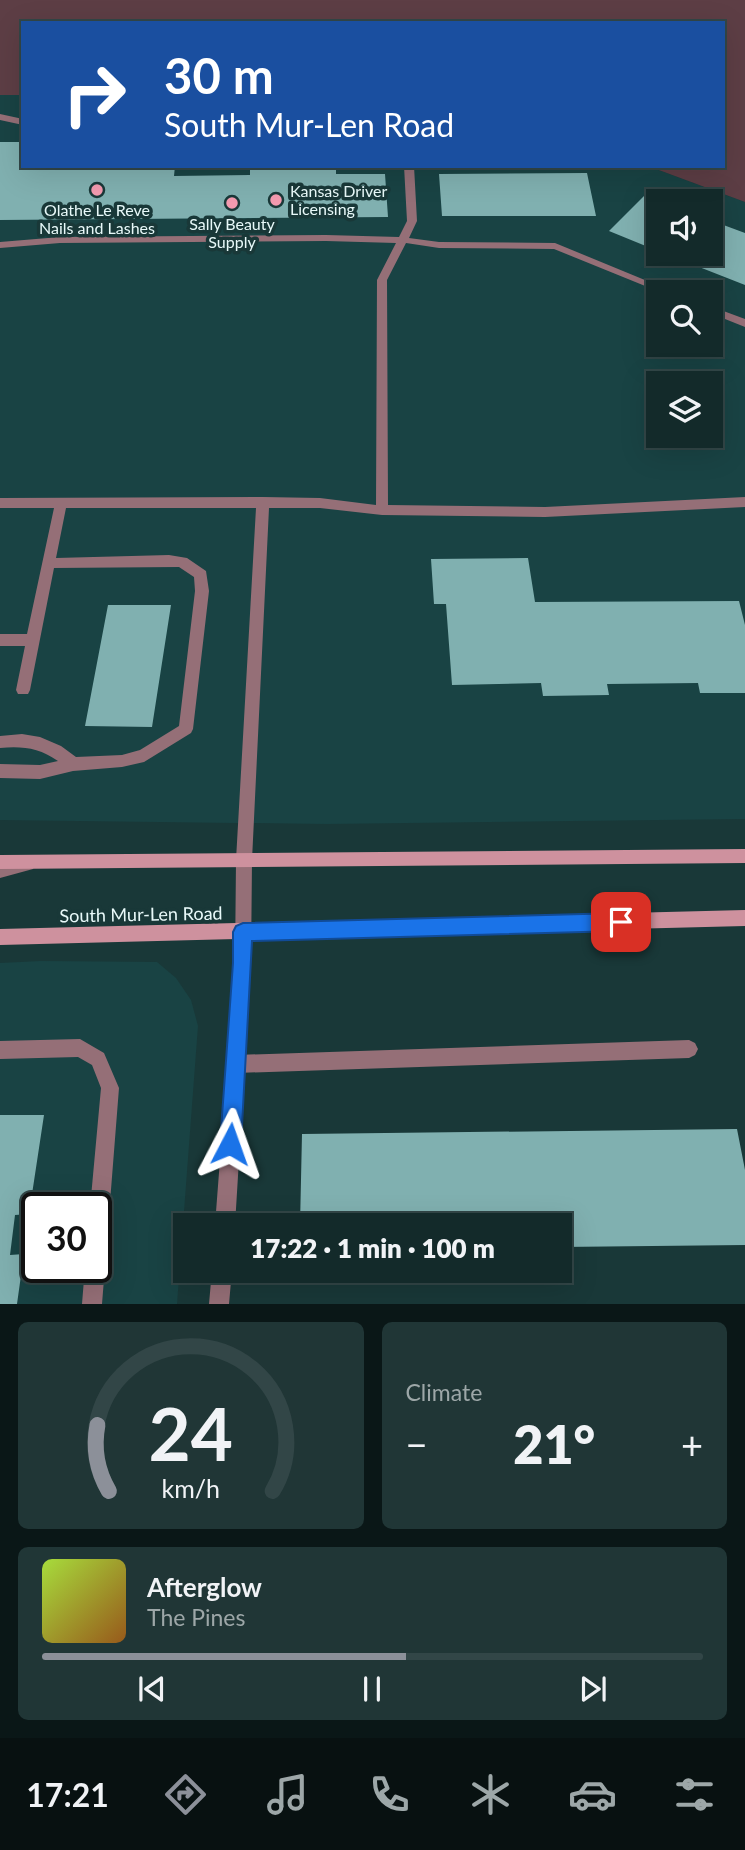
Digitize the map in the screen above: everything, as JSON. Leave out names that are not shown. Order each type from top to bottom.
[{"type":"main road","points":[[0,862],[745,856]]},
{"type":"main road","name":"South Mur-Len Road","points":[[0,937],[745,918]]},
{"type":"street","points":[[0,117],[21,122]]},
{"type":"street","points":[[382,510],[382,280],[412,221],[409,168]]},
{"type":"street","points":[[0,245],[60,240],[403,240],[439,245],[555,246],[646,283]]},
{"type":"street","points":[[723,314],[745,323]]},
{"type":"street","points":[[0,503],[263,502],[320,503],[382,510],[545,512],[745,502]]},
{"type":"street","points":[[226,1213],[243,932],[244,860],[263,502]]},
{"type":"street","points":[[23,690],[61,503]]},
{"type":"street","points":[[0,771],[40,772],[73,764],[122,761],[144,756],[186,729],[202,591],[201,575],[182,562],[169,560],[49,563]]},
{"type":"street","points":[[0,640],[33,640]]},
{"type":"street","points":[[0,742],[33,740],[54,748],[73,764]]},
{"type":"street","points":[[0,871],[39,861]]},
{"type":"street","points":[[0,1050],[80,1048],[98,1059],[110,1088],[101,1192]]},
{"type":"street","points":[[236,1064],[689,1049]]},
{"type":"street","points":[[92,1304],[94,1283]]},
{"type":"street","points":[[219,1304],[221,1283]]},
{"type":"shaded area","points":[[0,0],[745,0],[745,202],[723,194],[723,189],[710,189],[653,168],[725,168],[725,21],[21,21],[21,95],[0,95]]},
{"type":"shaded area","points":[[0,95],[21,95],[21,168],[653,168],[710,189],[646,189],[646,266],[723,266],[723,194],[745,202],[745,819],[326,824],[0,820]]},
{"type":"shaded area","points":[[157,962],[176,978],[191,1000],[198,1026],[184,1213],[173,1213],[173,1283],[179,1283],[177,1304],[0,1304],[0,963]]},
{"type":"building","points":[[0,142],[21,142],[21,168],[175,168],[174,176],[250,175],[250,168],[336,168],[336,174],[385,174],[388,217],[0,220]]},
{"type":"building","points":[[587,173],[596,216],[442,216],[439,174]]},
{"type":"building","points":[[645,195],[646,195],[646,246],[609,231]]},
{"type":"building","points":[[723,225],[745,233],[745,285],[697,266],[723,266]]},
{"type":"building","points":[[528,558],[535,602],[739,601],[745,625],[745,693],[700,693],[698,683],[607,684],[609,695],[543,696],[541,683],[452,685],[446,604],[434,604],[431,559]]},
{"type":"building","points":[[108,605],[171,605],[152,727],[85,726]]},
{"type":"building","points":[[0,1115],[44,1115],[32,1192],[21,1192],[21,1215],[15,1215],[10,1255],[21,1254],[17,1304],[0,1304]]},
{"type":"building","points":[[737,1129],[745,1170],[745,1245],[572,1247],[572,1213],[300,1213],[302,1134]]},
{"type":"place","name":"Olathe Le Reve Nails and Lashes","points":[[97,190]]},
{"type":"place","name":"Kansas Driver Licensing","points":[[276,200]]},
{"type":"place","name":"Sally Beauty Supply","points":[[232,203]]},
{"type":"route","points":[[230,1144],[243,932],[621,922]]}]
